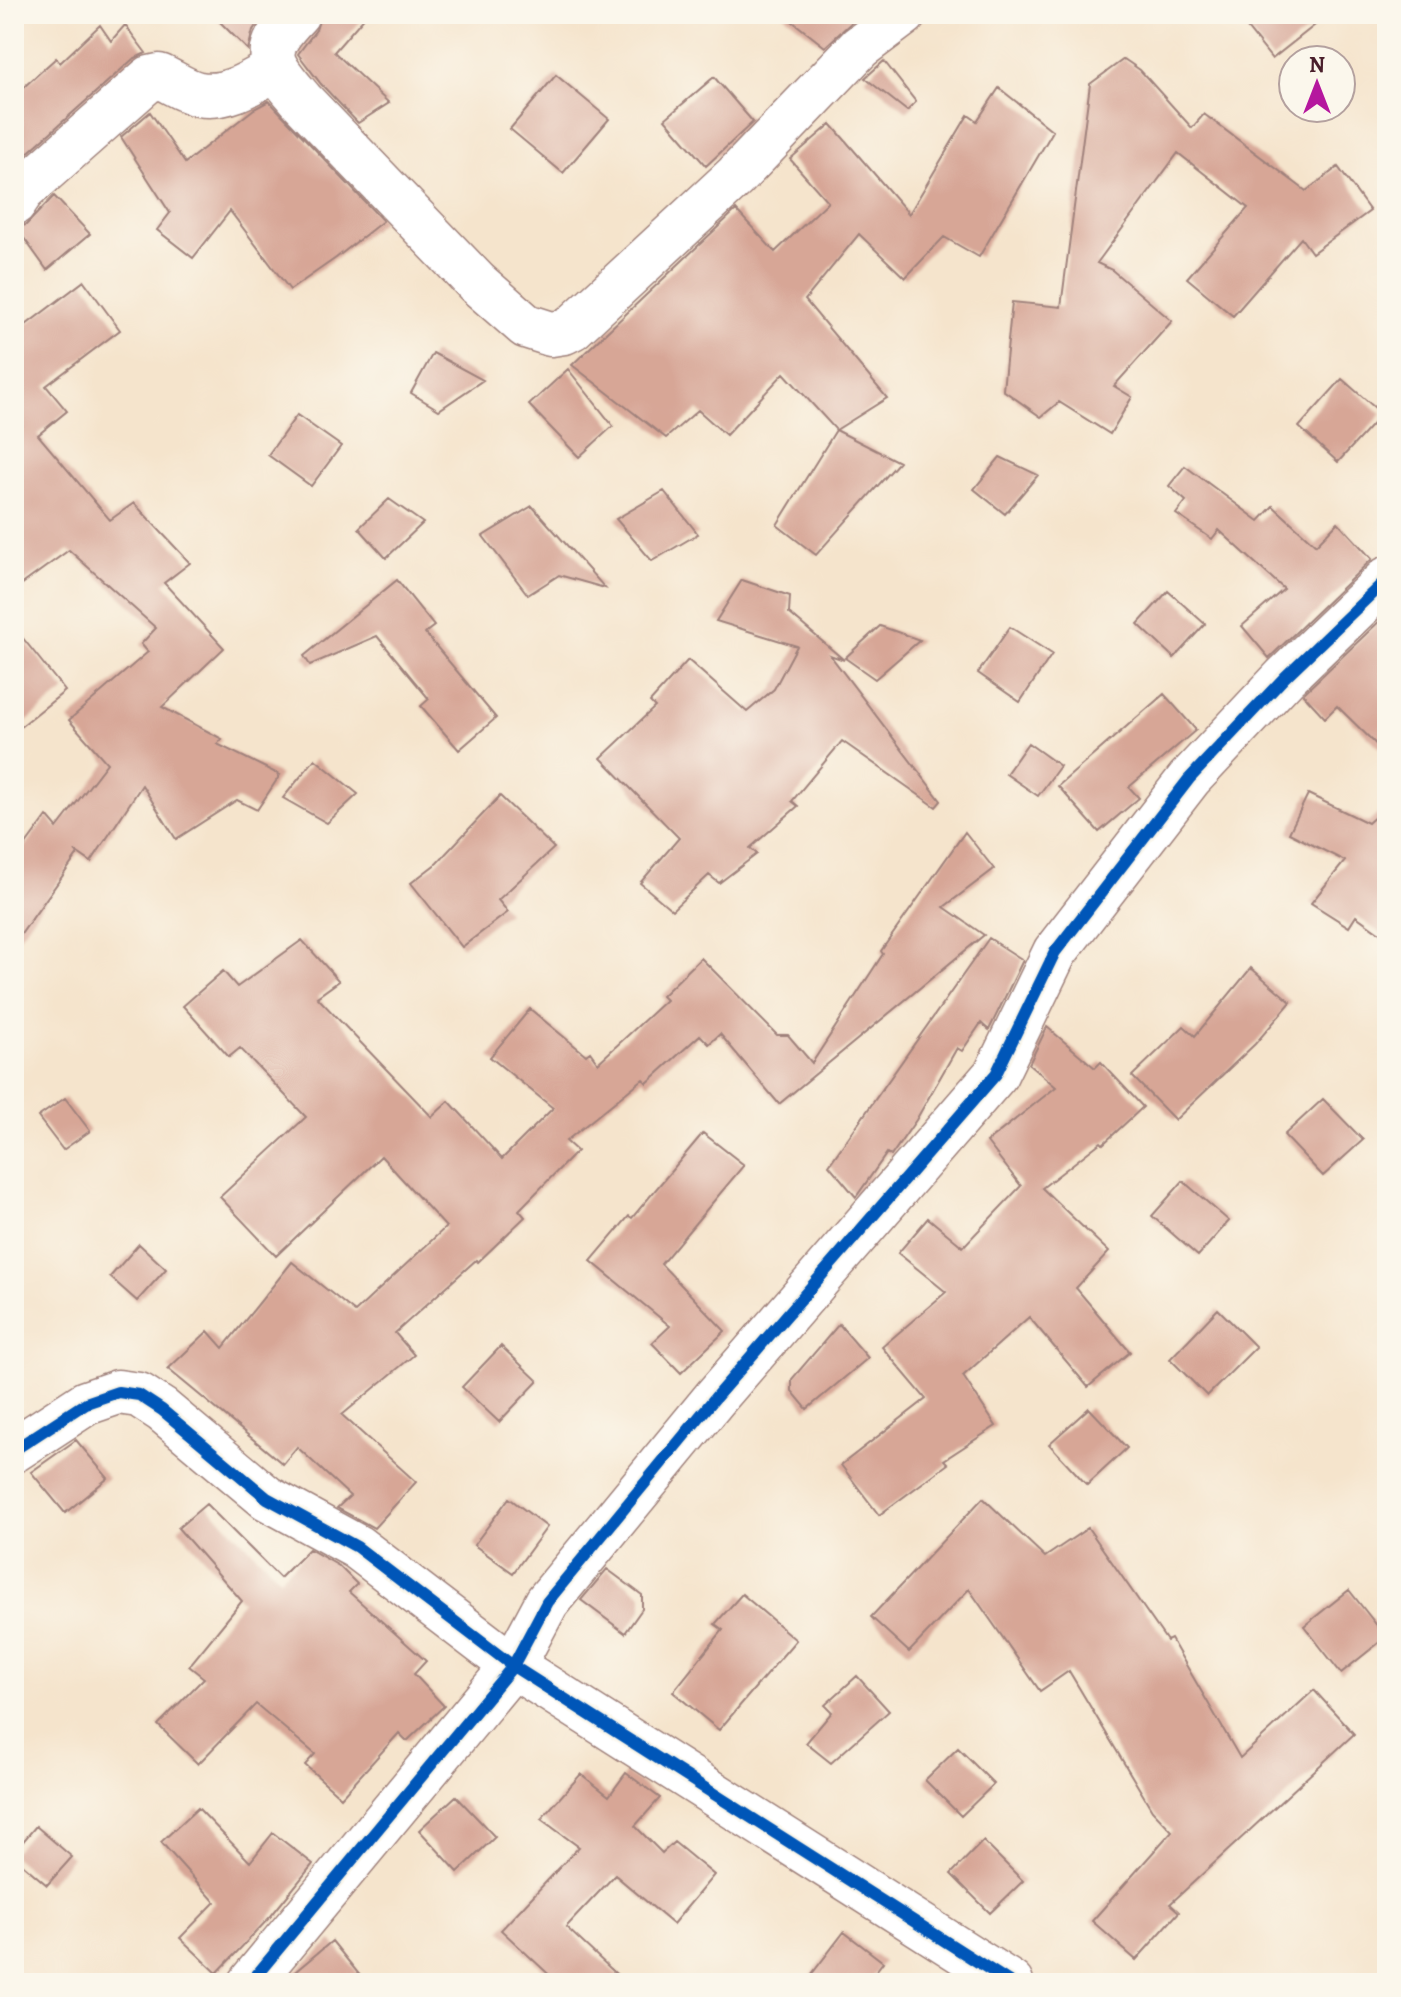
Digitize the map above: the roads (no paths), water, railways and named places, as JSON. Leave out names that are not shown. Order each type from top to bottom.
[{"type":"street","points":[[297,14],[279,33],[272,48],[275,69],[477,283],[526,326],[551,334],[572,328],[735,177],[860,47],[904,14]]},
{"type":"street","points":[[14,203],[33,181],[150,78],[159,76],[197,94],[215,94],[237,90],[275,69]]},
{"type":"street","points":[[250,1983],[513,1666],[547,1602],[715,1398],[996,1074],[1055,952],[1189,779],[1285,677],[1387,579]]},
{"type":"street","points":[[14,1450],[86,1403],[118,1392],[139,1395],[162,1410],[267,1498],[357,1547],[513,1666],[1011,1983]]}]
